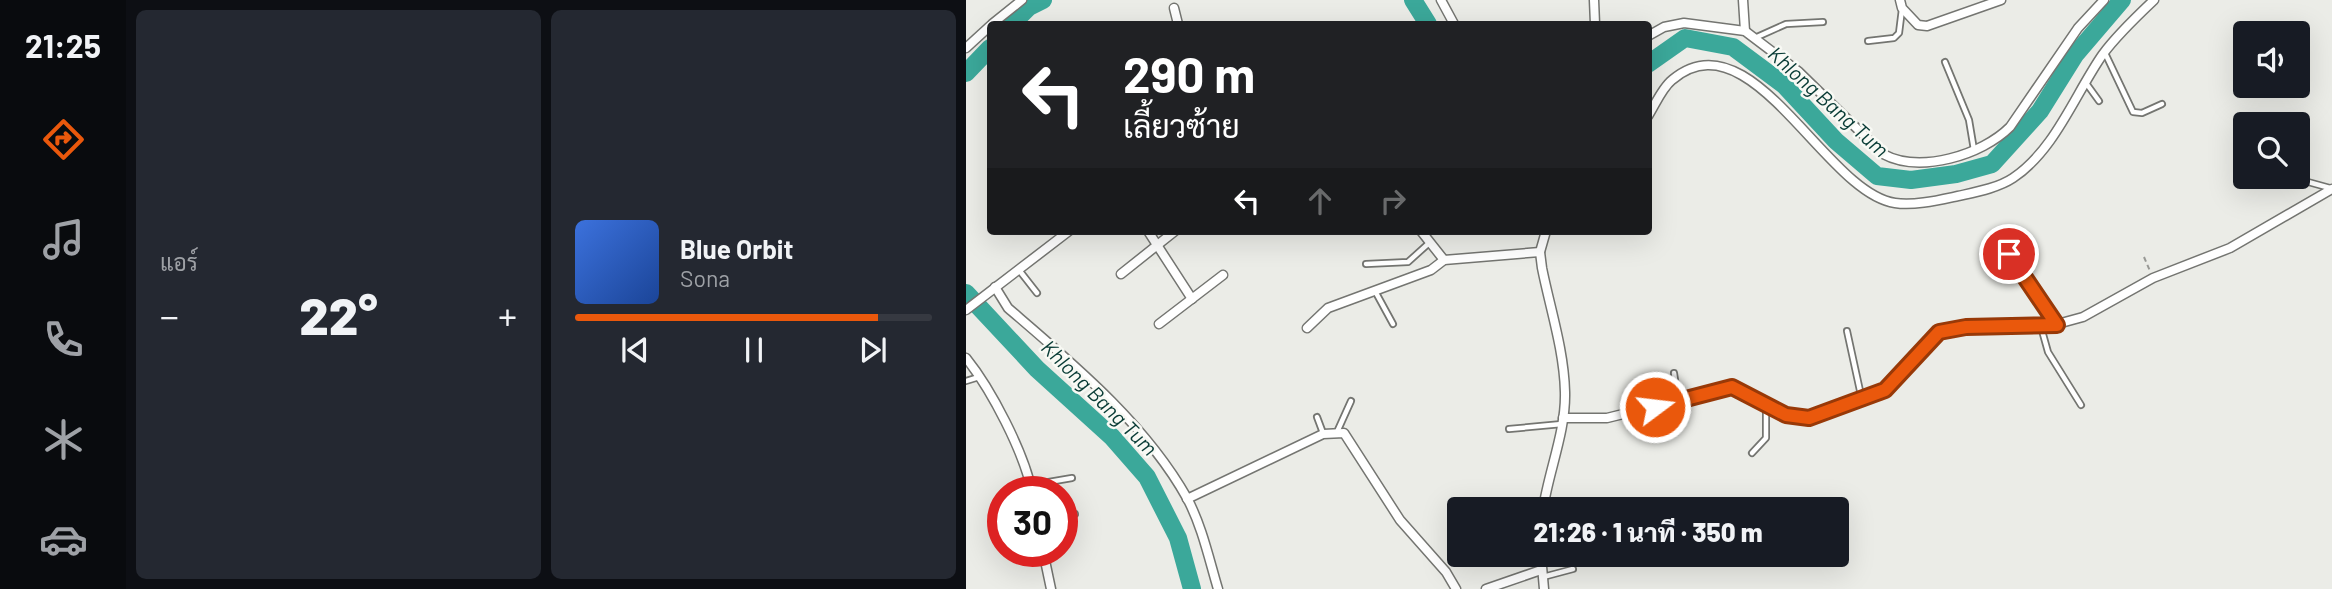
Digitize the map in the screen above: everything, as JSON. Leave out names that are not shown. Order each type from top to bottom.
[{"type":"street","points":[[995,21],[1011,4],[1022,0]]},
{"type":"street","points":[[1441,0],[1452,21]]},
{"type":"street","points":[[1594,0],[1595,21]]},
{"type":"street","points":[[1743,0],[1745,31]]},
{"type":"street","points":[[1901,4],[1918,25],[1927,26],[1943,23],[2001,0]]},
{"type":"street","points":[[1652,34],[1664,27],[1684,23],[1745,31],[1757,37],[1799,72],[1864,139],[1892,159],[1911,162],[1942,159],[1975,151],[1996,141],[2010,127],[2078,28],[2104,0]]},
{"type":"street","points":[[1652,110],[1670,81],[1688,70],[1711,65],[1731,69],[1777,103],[1829,156],[1870,192],[1894,203],[1942,199],[1979,191],[2013,178],[2043,150],[2105,52],[2154,0]]},
{"type":"street","points":[[1174,8],[1177,21]]},
{"type":"street","points":[[966,48],[987,29]]},
{"type":"street","points":[[1562,421],[1607,418],[1732,387],[1792,417],[1809,418],[1862,401],[1896,381],[1939,332],[1975,327],[2057,325],[2083,317],[2153,278],[2230,248],[2332,189]]},
{"type":"street","points":[[966,310],[1064,235]]},
{"type":"street","points":[[1151,235],[1192,299]]},
{"type":"street","points":[[1121,274],[1170,235]]},
{"type":"street","points":[[1423,235],[1444,260]]},
{"type":"street","points":[[1545,235],[1540,251],[1563,372],[1562,421],[1545,497]]},
{"type":"street","points":[[1307,328],[1328,308],[1431,270],[1444,260],[1540,251]]},
{"type":"street","points":[[1159,324],[1223,275]]},
{"type":"street","points":[[992,289],[1008,308],[1127,418],[1161,459],[1187,499],[1205,543],[1218,589]]},
{"type":"street","points":[[966,358],[1014,444],[1026,476]]},
{"type":"street","points":[[1187,499],[1323,434],[1344,433],[1400,520],[1446,572],[1456,589]]},
{"type":"street","points":[[1046,567],[1051,589]]},
{"type":"street","points":[[1542,567],[1544,589]]},
{"type":"street","points":[[1486,589],[1542,574]]},
{"type":"lane","points":[[1868,41],[1895,38],[1899,33],[1901,4]]},
{"type":"lane","points":[[1757,37],[1786,24],[1823,22]]},
{"type":"lane","points":[[2105,52],[2133,112],[2142,113],[2162,104]]},
{"type":"lane","points":[[1945,62],[1969,120],[1975,151]]},
{"type":"lane","points":[[2085,82],[2099,101]]},
{"type":"lane","points":[[2310,183],[2332,189]]},
{"type":"lane","points":[[1366,264],[1408,262],[1428,244]]},
{"type":"lane","points":[[2009,254],[2057,325]]},
{"type":"lane","points":[[1018,269],[1037,293]]},
{"type":"lane","points":[[1375,291],[1393,324]]},
{"type":"lane","points":[[2040,326],[2048,352],[2081,405]]},
{"type":"lane","points":[[1847,331],[1862,401]]},
{"type":"lane","points":[[1674,373],[1678,401]]},
{"type":"lane","points":[[966,381],[979,377]]},
{"type":"lane","points":[[1337,432],[1351,401]]},
{"type":"lane","points":[[1752,453],[1766,438],[1766,404]]},
{"type":"lane","points":[[1317,417],[1323,434]]},
{"type":"lane","points":[[1509,429],[1562,421]]},
{"type":"lane","points":[[1542,574],[1573,569]]},
{"type":"path","points":[[2144,257],[2153,278]]},
{"type":"waterway","name":"Khlong Bang Tum","points":[[1015,21],[1029,7],[1043,0]]},
{"type":"waterway","name":"Khlong Bang Tum","points":[[1413,0],[1426,21]]},
{"type":"waterway","name":"Khlong Bang Tum","points":[[1652,61],[1685,38],[1733,47],[1784,85],[1836,141],[1877,176],[1911,180],[1956,174],[1992,164],[2040,111],[2075,55],[2122,0]]},
{"type":"waterway","name":"Khlong Bang Tum","points":[[966,73],[987,51]]},
{"type":"waterway","name":"Khlong Bang Tum","points":[[966,293],[1037,369],[1112,437],[1147,477],[1178,538],[1192,589]]},
{"type":"route","points":[[1655,407],[1722,387],[1732,387],[1792,417],[1825,415],[1885,390],[1896,381],[1934,335],[1946,329],[2057,325],[2009,254]]}]
